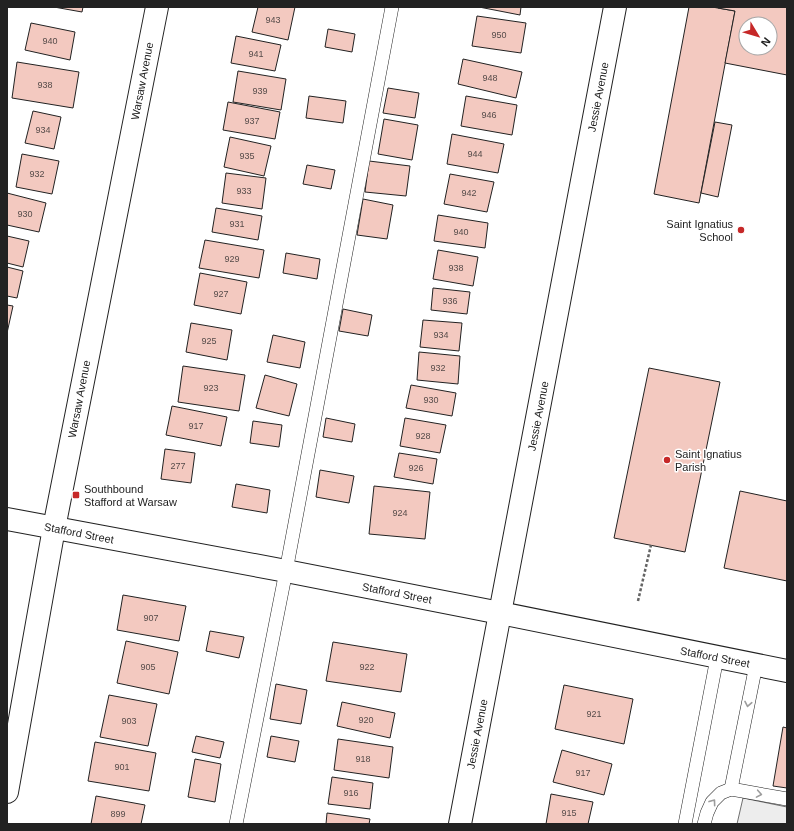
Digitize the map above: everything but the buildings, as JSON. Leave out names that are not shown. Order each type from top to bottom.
[{"type":"street","name":"Warsaw Avenue","points":[[7,792],[54,528],[157,7]]},
{"type":"street","name":"Jessie Avenue","points":[[460,824],[615,7]]},
{"type":"street","name":"Stafford Street","points":[[7,519],[286,571],[787,672]]},
{"type":"lane","points":[[236,824],[286,571],[392,7]]},
{"type":"lane","points":[[685,824],[717,658]]},
{"type":"lane","points":[[731,789],[756,665]]},
{"type":"lane","points":[[704,824],[706,813],[712,802],[721,793],[731,789],[787,799]]},
{"type":"path","points":[[638,601],[651,545]]},
{"type":"shaded area","points":[[743,798],[787,807],[787,824],[737,824]]},
{"type":"place","name":"Saint Ignatius School","points":[[741,230]]},
{"type":"place","name":"Saint Ignatius Parish","points":[[667,460]]},
{"type":"place","name":"Southbound Stafford at Warsaw","points":[[76,495]]}]
